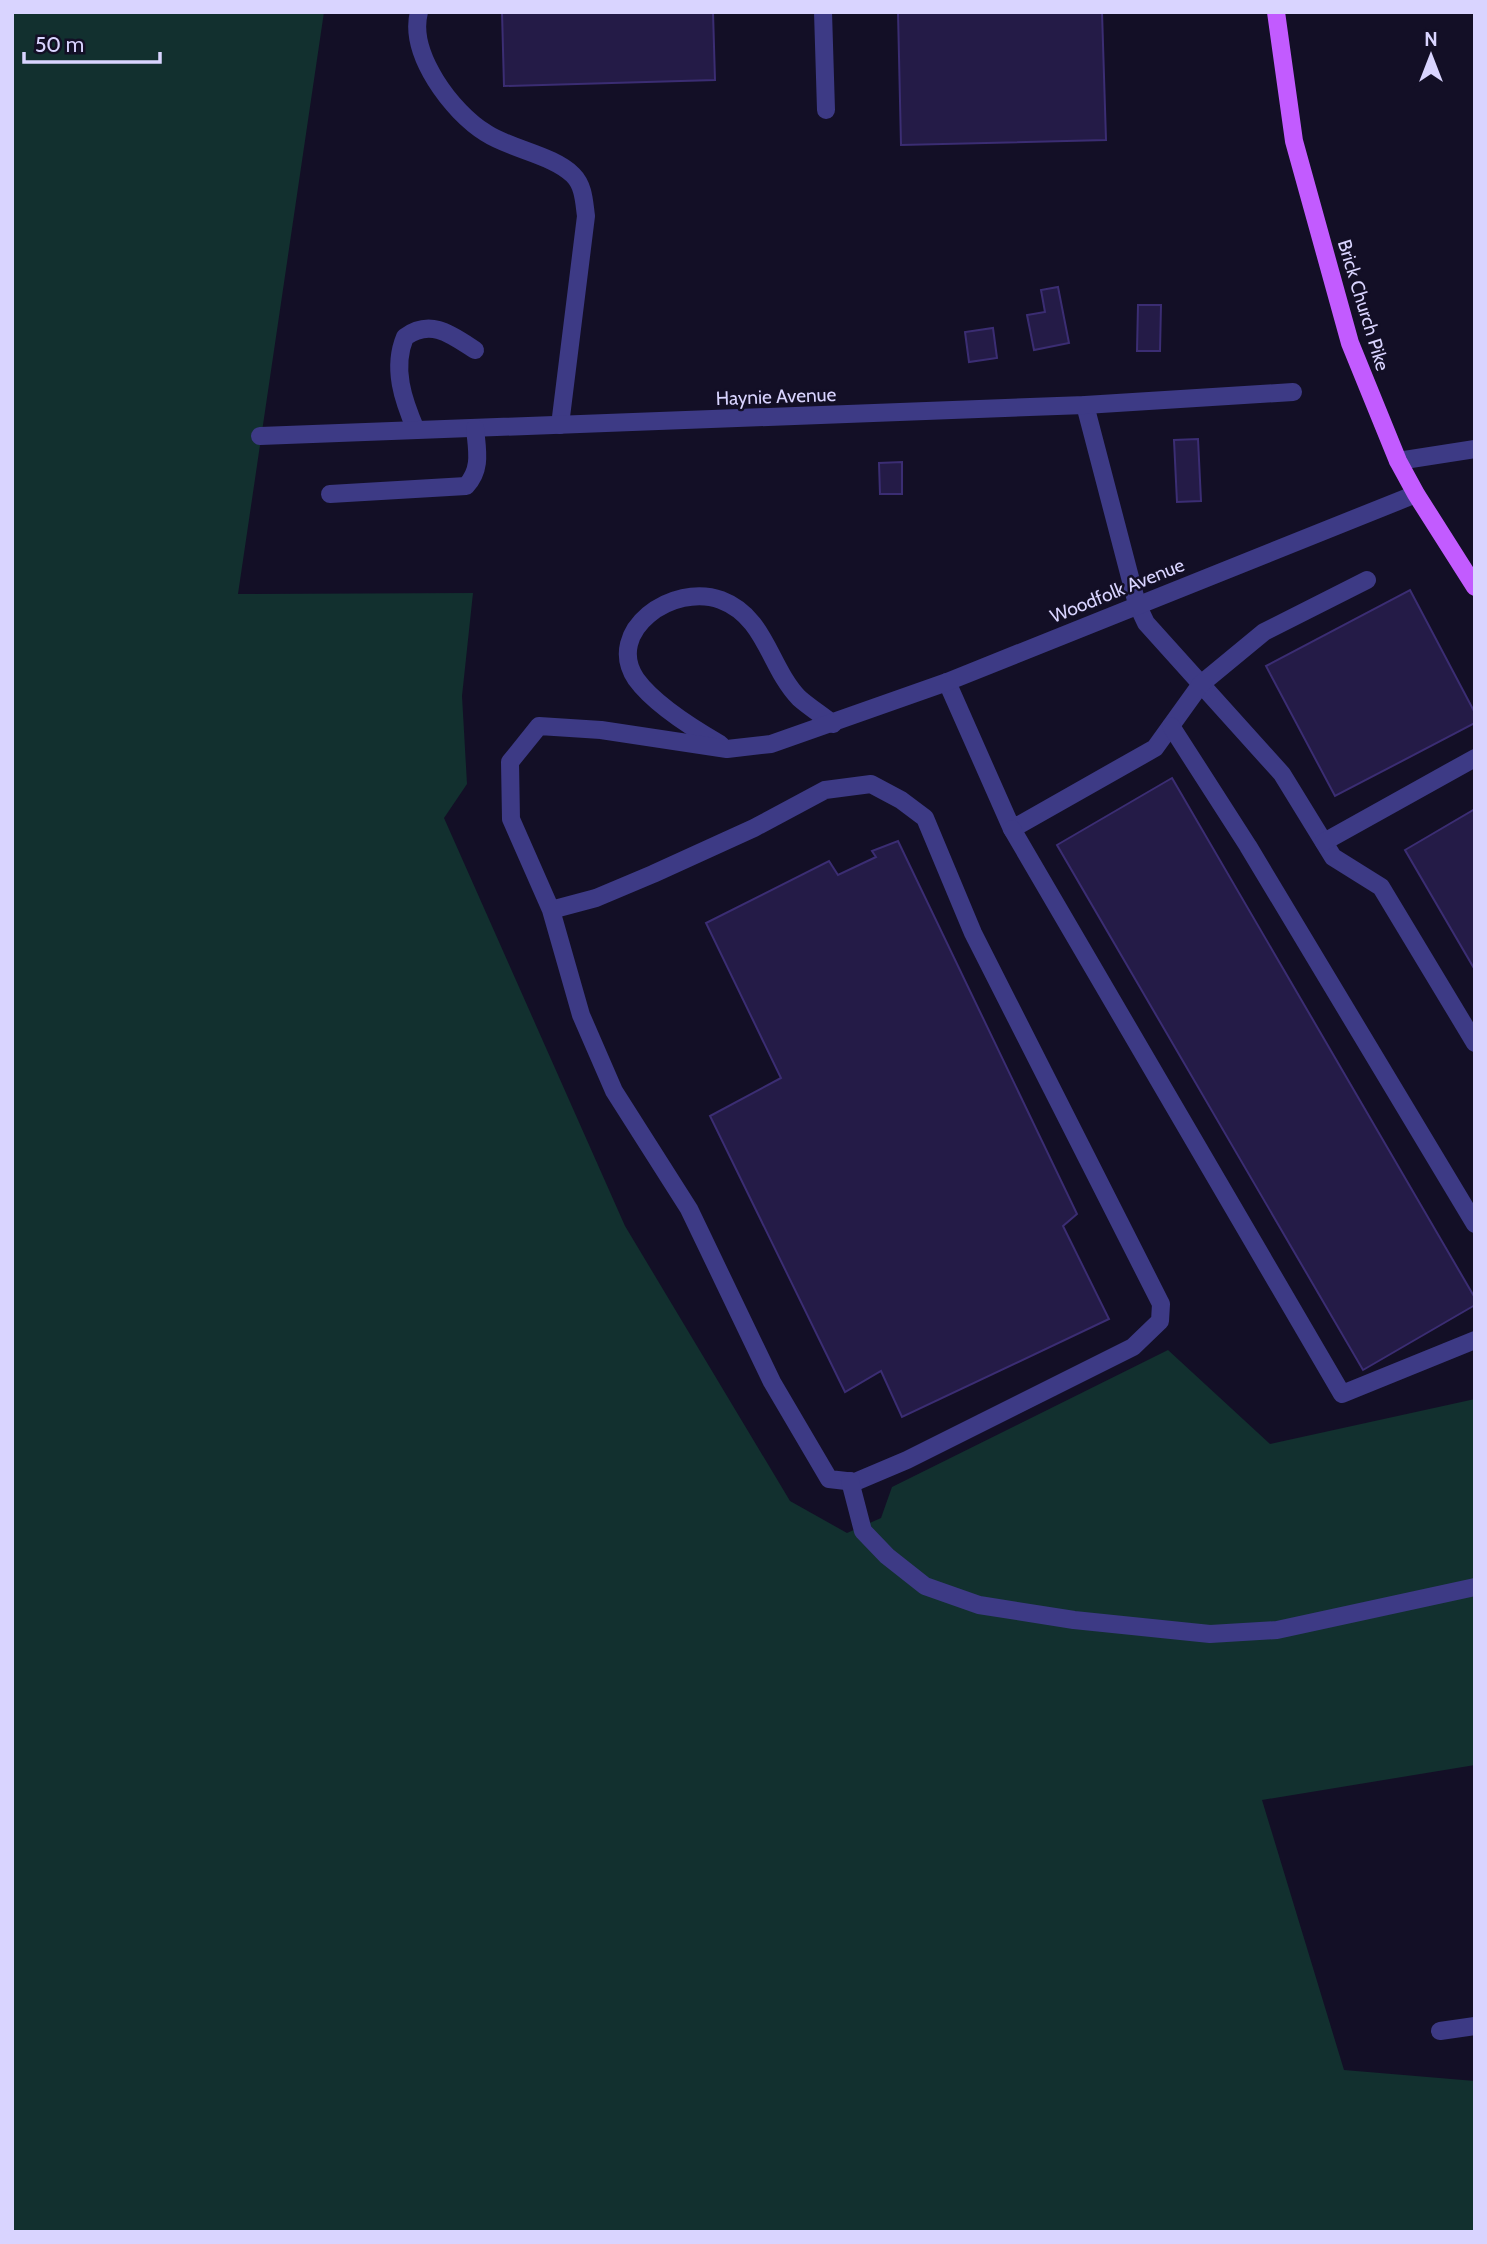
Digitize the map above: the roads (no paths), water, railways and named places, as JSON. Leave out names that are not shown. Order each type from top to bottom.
[{"type":"main road","name":"Brick Church Pike","points":[[1276,12],[1294,141],[1350,343],[1398,461],[1475,587]]},
{"type":"street","points":[[419,12],[416,22],[424,59],[451,104],[486,134],[573,175],[582,189],[586,216],[560,425]]},
{"type":"street","points":[[823,12],[826,110]]},
{"type":"street","points":[[416,430],[400,383],[399,350],[405,337],[425,327],[434,328],[475,350]]},
{"type":"street","name":"Haynie Avenue","points":[[260,436],[1085,405],[1293,392]]},
{"type":"street","points":[[1085,405],[1138,604],[1146,623],[1282,774],[1333,858],[1381,887],[1475,1043]]},
{"type":"street","points":[[330,494],[466,486],[475,477],[478,465],[475,428]]},
{"type":"street","points":[[1398,461],[1475,449]]},
{"type":"street","name":"Woodfolk Avenue","points":[[551,909],[511,819],[510,762],[538,726],[601,730],[727,749],[771,744],[947,682],[1416,494]]},
{"type":"street","points":[[1012,829],[1154,748],[1202,684],[1264,632],[1367,580]]},
{"type":"street","points":[[727,749],[693,729],[637,679],[630,664],[630,647],[637,627],[657,605],[688,595],[720,599],[737,609],[761,631],[798,697],[833,724]]},
{"type":"street","points":[[947,682],[1012,829],[1342,1394],[1475,1340]]},
{"type":"street","points":[[1171,726],[1248,846],[1475,1224]]},
{"type":"street","points":[[1324,842],[1475,758]]},
{"type":"street","points":[[872,784],[901,800],[925,818],[972,933],[1161,1304],[1160,1321],[1133,1347],[907,1460],[855,1482],[829,1479],[772,1382],[689,1209],[614,1091],[581,1015],[551,909],[596,898],[653,874],[754,828],[825,790],[872,784]]},
{"type":"street","points":[[850,1481],[863,1531],[887,1556],[925,1586],[979,1605],[1074,1620],[1210,1634],[1277,1630],[1475,1587]]},
{"type":"street","points":[[1440,2031],[1475,2026]]}]
